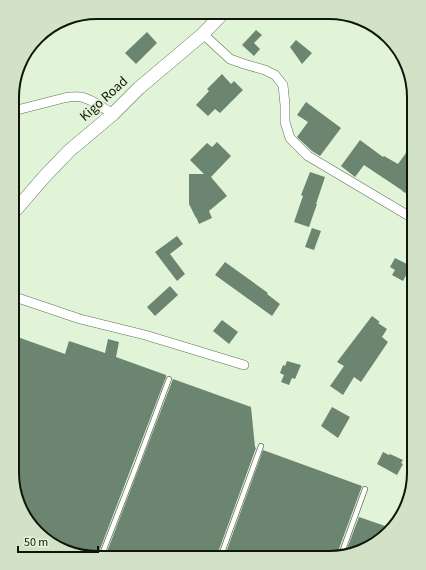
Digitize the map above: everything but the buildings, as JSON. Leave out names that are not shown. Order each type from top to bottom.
[{"type":"street","name":"Kigo Road","points":[[19,205],[69,151],[113,114],[139,88],[203,34],[217,19]]},
{"type":"street","points":[[203,34],[230,59],[265,70],[275,76],[283,85],[285,122],[290,138],[308,156],[407,215]]},
{"type":"street","points":[[19,110],[72,97],[81,97],[92,101],[113,114]]},
{"type":"street","points":[[19,298],[80,319],[145,335],[244,365]]},
{"type":"lane","points":[[103,551],[169,379]]},
{"type":"lane","points":[[223,551],[261,446]]},
{"type":"lane","points":[[343,550],[365,489]]}]
